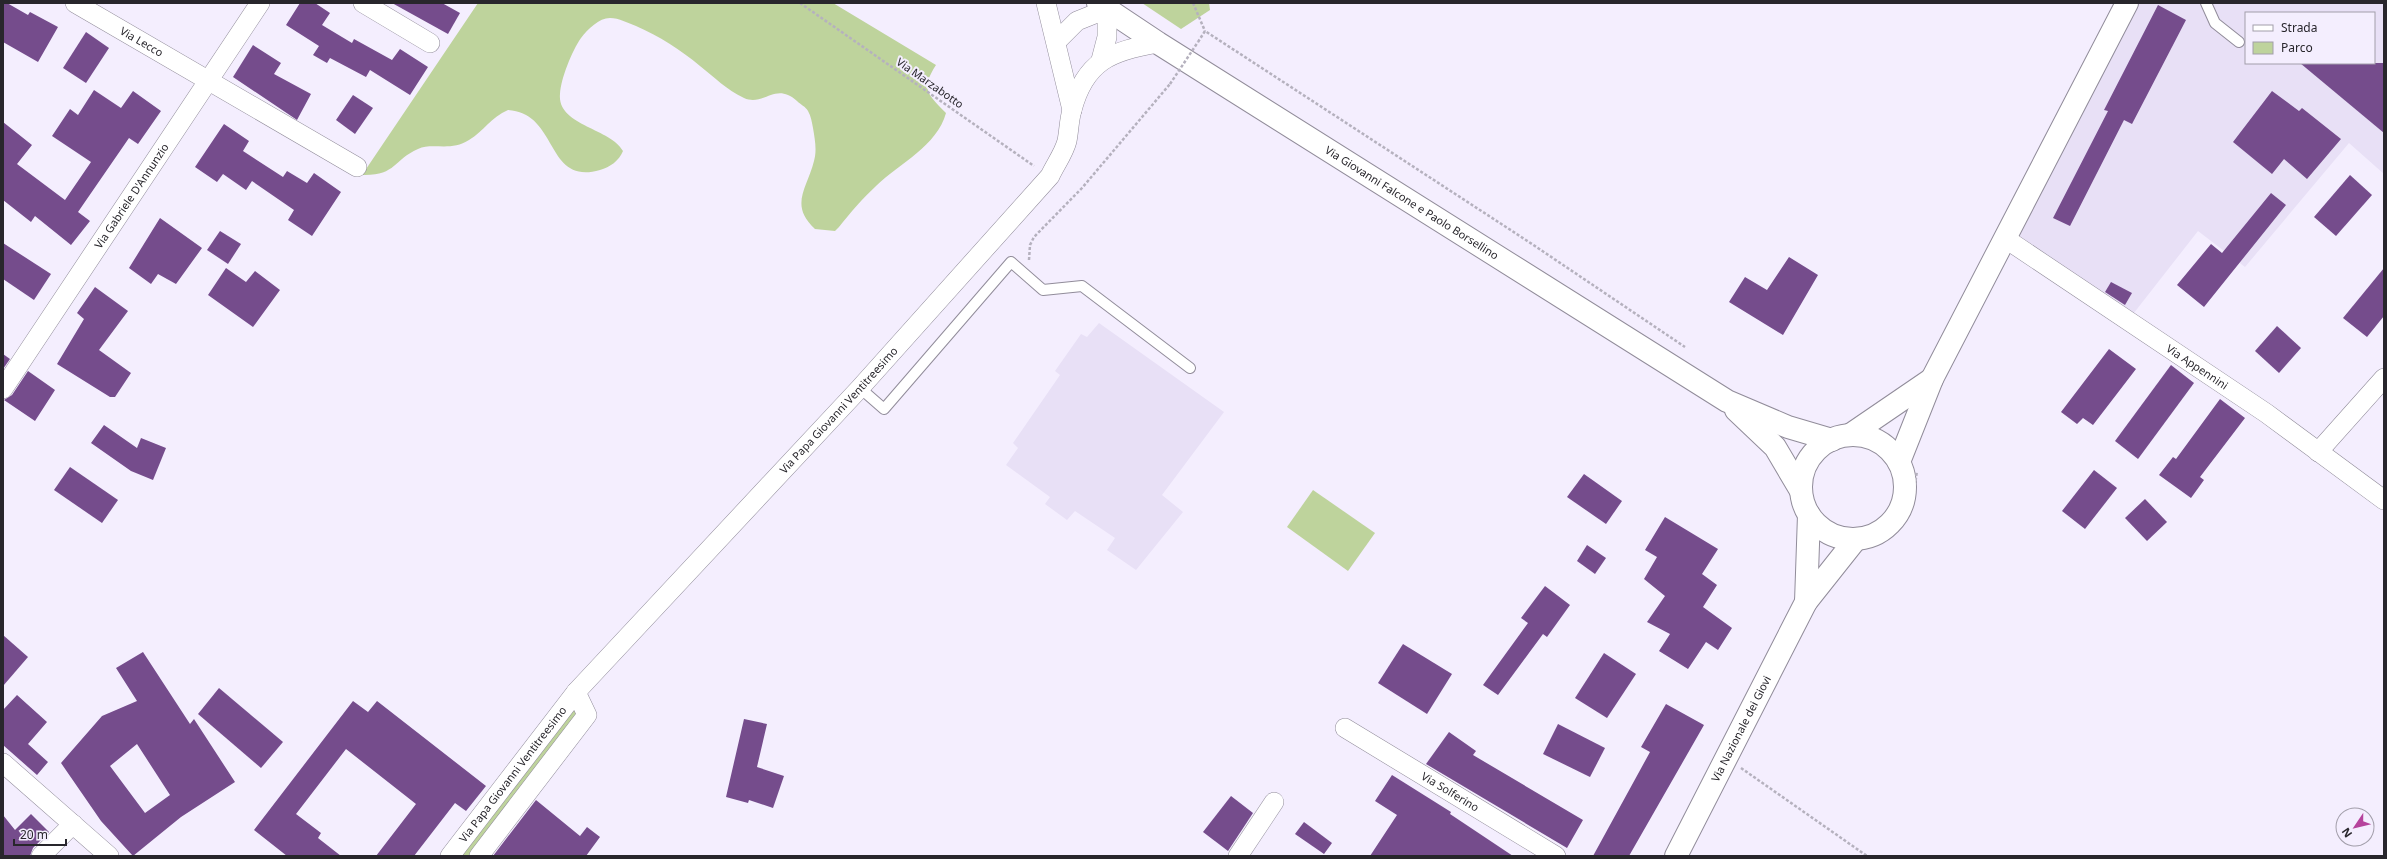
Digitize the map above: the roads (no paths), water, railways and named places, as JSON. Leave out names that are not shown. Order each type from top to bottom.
[{"type":"main road","points":[[1899,462],[1932,379],[2006,239],[2127,3]]},
{"type":"main road","name":"Via Giovanni Falcone e Paolo Borsellino","points":[[1103,6],[1158,43],[1727,401]]},
{"type":"main road","points":[[1801,491],[1803,473],[1809,459],[1817,450],[1841,437],[1932,379]]},
{"type":"main road","points":[[1727,401],[1788,427],[1841,437],[1861,436],[1880,442],[1899,462],[1905,487],[1904,501],[1898,514],[1890,525],[1879,533],[1856,539],[1842,538],[1830,534],[1818,526],[1809,515],[1801,491],[1775,447],[1727,401]]},
{"type":"main road","name":"Via Nazionale dei Giovi","points":[[1806,602],[1809,515]]},
{"type":"main road","name":"Via Nazionale dei Giovi","points":[[1676,856],[1806,602],[1856,539]]},
{"type":"street","name":"Via Lecco","points":[[75,3],[210,79],[358,167]]},
{"type":"street","name":"Via Gabriele D'Annunzio","points":[[3,389],[260,3]]},
{"type":"street","points":[[363,3],[430,43]]},
{"type":"street","name":"Via Papa Giovanni Ventitreesimo","points":[[1046,3],[1072,110]]},
{"type":"street","points":[[1056,42],[1077,21],[1103,6]]},
{"type":"street","name":"Via Papa Giovanni Ventitreesimo","points":[[1101,60],[1107,37],[1103,6]]},
{"type":"street","name":"Via Papa Giovanni Ventitreesimo","points":[[450,856],[576,692],[860,388],[1050,176],[1066,142],[1072,110],[1086,77],[1101,60],[1127,48],[1158,43]]},
{"type":"street","name":"Via Appennini","points":[[2006,239],[2266,413],[2384,500]]},
{"type":"street","points":[[2318,452],[2384,378]]},
{"type":"street","name":"Via Papa Giovanni Ventitreesimo","points":[[479,856],[587,715],[576,692]]},
{"type":"street","name":"Via Solferino","points":[[1345,728],[1556,856]]},
{"type":"street","points":[[3,763],[109,856]]},
{"type":"street","points":[[1238,856],[1274,802]]},
{"type":"street","points":[[41,856],[73,824]]},
{"type":"lane","points":[[2206,3],[2216,23],[2239,42]]},
{"type":"lane","points":[[860,388],[884,409],[1012,262],[1043,290],[1082,286],[1190,368]]}]
